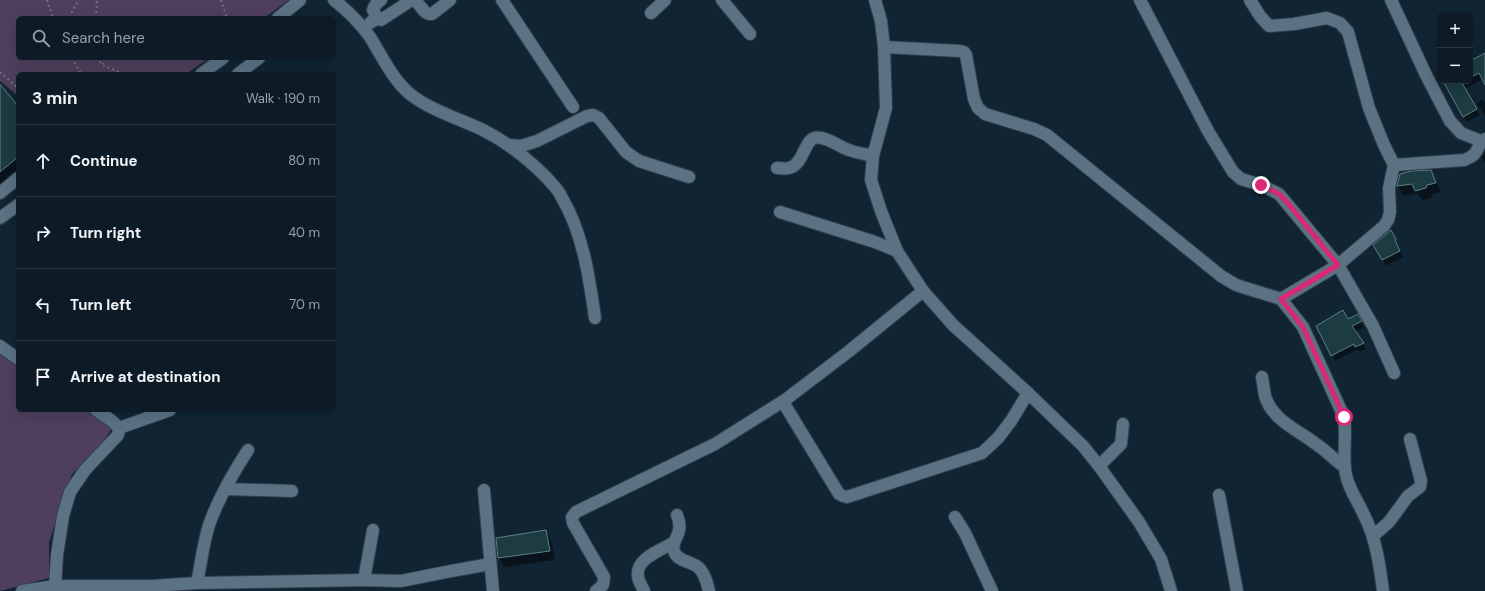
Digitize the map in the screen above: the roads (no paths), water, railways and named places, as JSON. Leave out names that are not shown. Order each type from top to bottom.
[{"type":"street","points":[[280,16],[300,0]]},
{"type":"street","points":[[334,0],[363,28],[390,71],[411,95],[429,105],[484,130],[509,145],[531,162],[560,194],[566,205],[583,251],[595,318]]},
{"type":"street","points":[[381,0],[375,5],[373,10],[377,18],[382,20],[410,1],[415,0],[425,12],[432,14],[450,0]]},
{"type":"street","points":[[502,0],[573,107]]},
{"type":"street","points":[[651,14],[665,0]]},
{"type":"street","points":[[722,0],[750,34]]},
{"type":"street","points":[[875,0],[881,21],[884,47],[886,108],[873,156],[871,180],[881,211],[897,251],[923,291],[953,325],[1028,393],[1083,446],[1100,466],[1139,522],[1157,553],[1172,591]]},
{"type":"street","points":[[1140,0],[1208,131],[1234,172],[1241,179],[1261,185],[1279,194],[1338,265],[1370,320],[1394,372]]},
{"type":"street","points":[[1250,0],[1260,16],[1269,26],[1294,24],[1327,18],[1340,24],[1348,32],[1369,108],[1394,165],[1389,188],[1390,212],[1388,220],[1384,226],[1338,265],[1281,299]]},
{"type":"street","points":[[1391,0],[1427,77],[1450,121],[1461,133],[1483,140],[1476,153],[1472,157],[1464,160],[1394,165]]},
{"type":"street","points":[[363,28],[377,18]]},
{"type":"street","points":[[884,47],[964,52],[966,55],[974,99],[978,108],[984,114],[1034,129],[1047,135],[1221,276],[1236,285],[1281,299],[1303,327],[1344,417],[1346,428],[1346,476],[1366,517],[1373,536],[1383,591]]},
{"type":"street","points":[[204,72],[220,60]]},
{"type":"street","points":[[241,72],[256,60]]},
{"type":"street","points":[[509,145],[521,146],[537,141],[587,116],[594,115],[626,152],[639,160],[690,177]]},
{"type":"street","points":[[777,168],[789,168],[795,166],[811,140],[816,138],[823,139],[848,150],[873,156]]},
{"type":"street","points":[[0,193],[16,180]]},
{"type":"street","points":[[0,218],[16,206]]},
{"type":"street","points":[[780,212],[875,242],[897,251]]},
{"type":"street","points":[[596,591],[603,585],[604,577],[573,523],[572,517],[576,512],[715,444],[783,402],[848,352],[923,291]]},
{"type":"street","points":[[0,346],[16,358]]},
{"type":"street","points":[[1262,377],[1266,396],[1276,414],[1290,427],[1317,444],[1337,462],[1345,467]]},
{"type":"street","points":[[783,402],[839,494],[848,497],[982,453],[998,438],[1011,421],[1028,393]]},
{"type":"street","points":[[99,412],[119,428]]},
{"type":"street","points":[[119,428],[164,412]]},
{"type":"street","points":[[1100,466],[1121,444],[1123,424]]},
{"type":"street","points":[[54,586],[63,516],[70,492],[85,470],[118,435],[119,428]]},
{"type":"street","points":[[1373,536],[1389,522],[1405,499],[1420,487],[1421,481],[1410,439]]},
{"type":"street","points":[[197,583],[209,526],[219,501],[248,450]]},
{"type":"street","points":[[226,489],[292,491]]},
{"type":"street","points":[[484,490],[493,591]]},
{"type":"street","points":[[1219,495],[1237,591]]},
{"type":"street","points":[[644,591],[638,577],[640,564],[647,558],[673,543],[679,532],[680,523],[677,515]]},
{"type":"street","points":[[955,517],[966,533],[992,591]]},
{"type":"street","points":[[364,580],[373,530]]},
{"type":"street","points":[[673,543],[674,551],[677,557],[695,564],[701,569],[709,591]]},
{"type":"street","points":[[22,591],[54,586],[152,588],[197,583],[364,580],[401,581],[490,564]]}]
